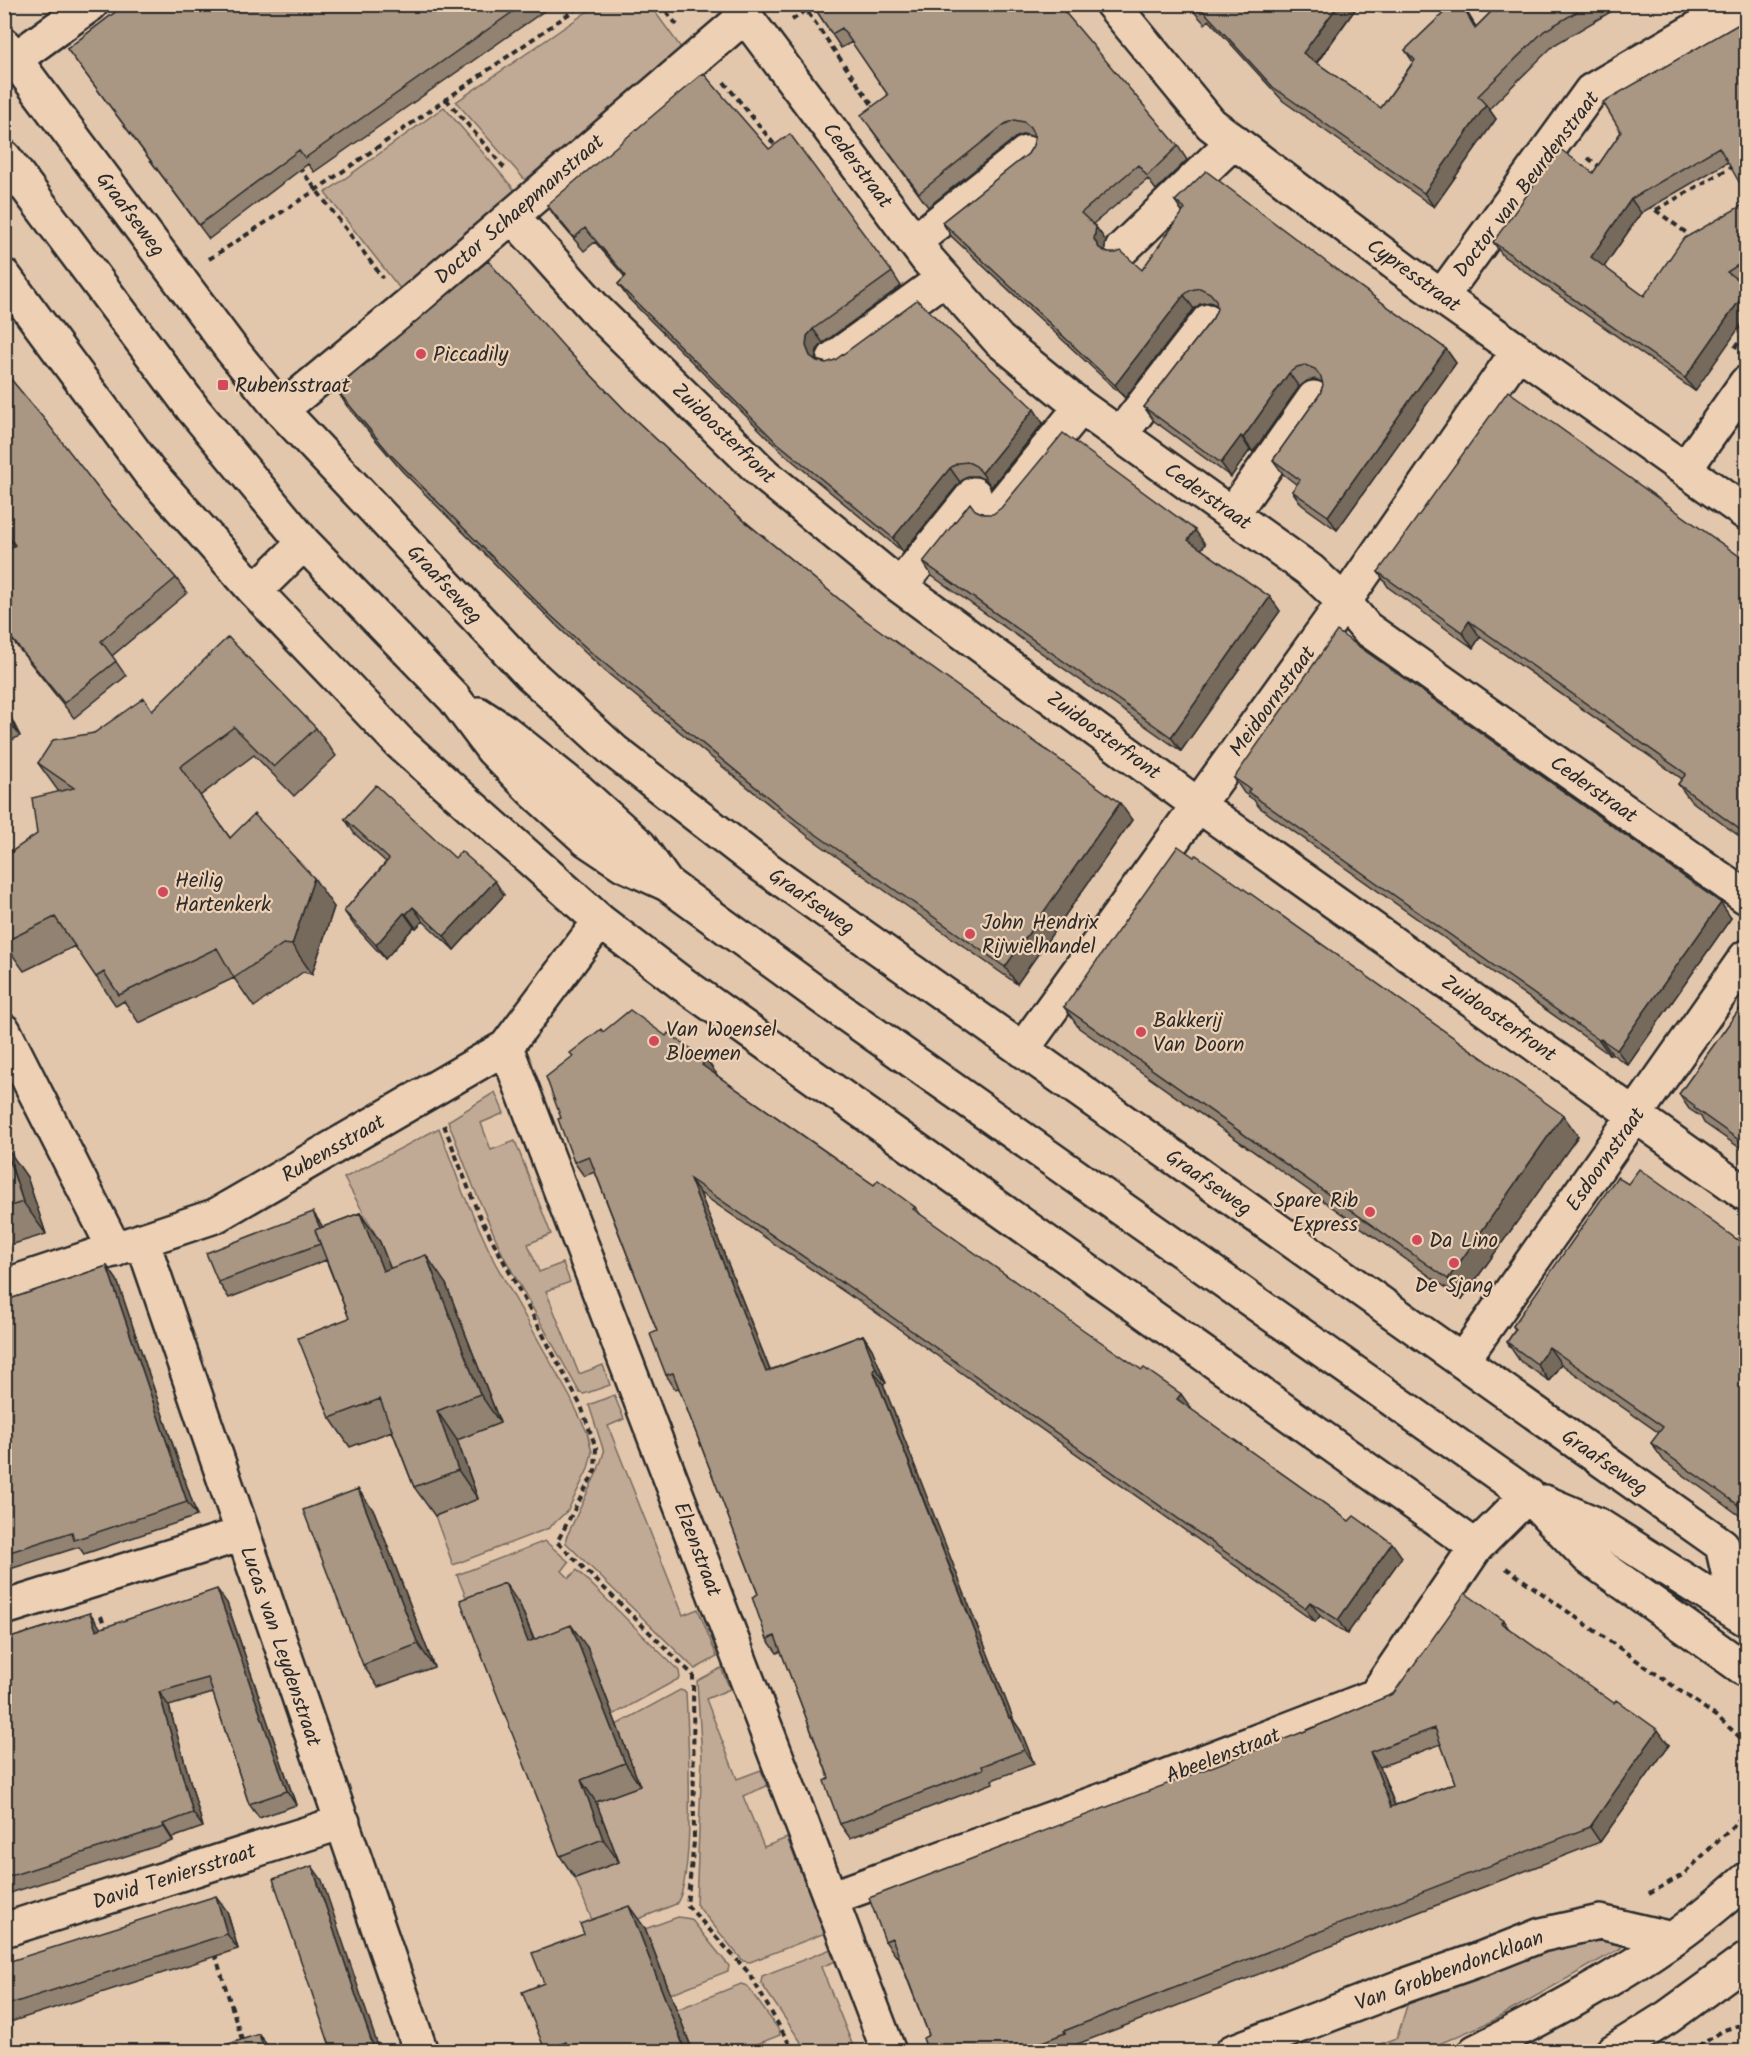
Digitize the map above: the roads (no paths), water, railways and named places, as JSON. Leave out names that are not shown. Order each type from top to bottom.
[{"type":"street","points":[[10,52],[91,4]]},
{"type":"street","name":"Cypresstraat","points":[[1112,4],[1211,124],[1404,270],[1746,513]]},
{"type":"street","name":"Doctor van Beurdenstraat","points":[[1442,296],[1591,91],[1739,4]]},
{"type":"street","name":"Cederstraat","points":[[741,10],[928,261],[999,340],[1081,408],[1233,513],[1311,571],[1344,602],[1366,628],[1746,897]]},
{"type":"street","name":"Doctor Schaepmanstraat","points":[[281,410],[522,207],[741,10]]},
{"type":"street","name":"Graafseweg","points":[[10,52],[232,350],[281,410],[529,673],[614,751],[753,859],[1722,1545],[1742,1616]]},
{"type":"street","points":[[1122,249],[1234,141]]},
{"type":"street","points":[[914,242],[1026,153]]},
{"type":"street","name":"Graafseweg","points":[[4,157],[193,409],[304,543],[454,698],[504,731],[579,791],[639,845],[667,884],[833,1005],[1528,1495],[1588,1557],[1746,1670]]},
{"type":"street","name":"Zuidoosterfront","points":[[522,207],[596,310],[766,476],[900,586],[1198,805],[1746,1194]]},
{"type":"street","points":[[4,276],[148,472],[255,591],[400,743],[600,921],[680,982],[1476,1547]]},
{"type":"street","points":[[834,358],[944,278]]},
{"type":"street","points":[[1119,435],[1208,321]]},
{"type":"street","name":"Meidoornstraat","points":[[1022,1050],[1344,602],[1518,351]]},
{"type":"street","points":[[1685,470],[1746,383]]},
{"type":"street","points":[[1233,513],[1314,398]]},
{"type":"street","points":[[900,586],[1081,408]]},
{"type":"street","points":[[255,591],[304,543]]},
{"type":"street","name":"Rubensstraat","points":[[4,1286],[215,1216],[506,1047],[600,921]]},
{"type":"street","name":"Esdoornstraat","points":[[1462,1361],[1746,957]]},
{"type":"street","name":"Lucas van Leydenstraat","points":[[4,1031],[18,1091],[128,1245],[242,1534],[421,2052]]},
{"type":"street","name":"Elzenstraat","points":[[506,1047],[889,2052]]},
{"type":"street","name":"Graafseweg","points":[[1528,1495],[1598,1526],[1742,1616]]},
{"type":"street","name":"Abeelenstraat","points":[[831,1898],[1117,1795],[1375,1696],[1476,1547],[1528,1495]]},
{"type":"street","points":[[4,1608],[242,1534]]},
{"type":"street","name":"David Teniersstraat","points":[[4,1930],[343,1822]]},
{"type":"street","points":[[1475,2052],[1547,2016],[1672,1939],[1746,1880]]},
{"type":"street","name":"Van Grobbendoncklaan","points":[[1232,2052],[1541,1935],[1600,1922],[1672,1939]]},
{"type":"street","points":[[1612,2052],[1668,2017],[1746,1960]]},
{"type":"place","name":"Piccadily","points":[[421,354]]},
{"type":"place","name":"Rubensstraat","points":[[223,385]]},
{"type":"place","name":"Heilig Hartenkerk","points":[[163,892]]},
{"type":"place","name":"John Hendrix Rijwielhandel","points":[[970,934]]},
{"type":"place","name":"Bakkerij Van Doorn","points":[[1141,1032]]},
{"type":"place","name":"Van Woensel Bloemen","points":[[654,1041]]},
{"type":"place","name":"Spare Rib Express","points":[[1370,1212]]},
{"type":"place","name":"Da Lino","points":[[1417,1240]]},
{"type":"place","name":"De Sjang","points":[[1454,1263]]}]
